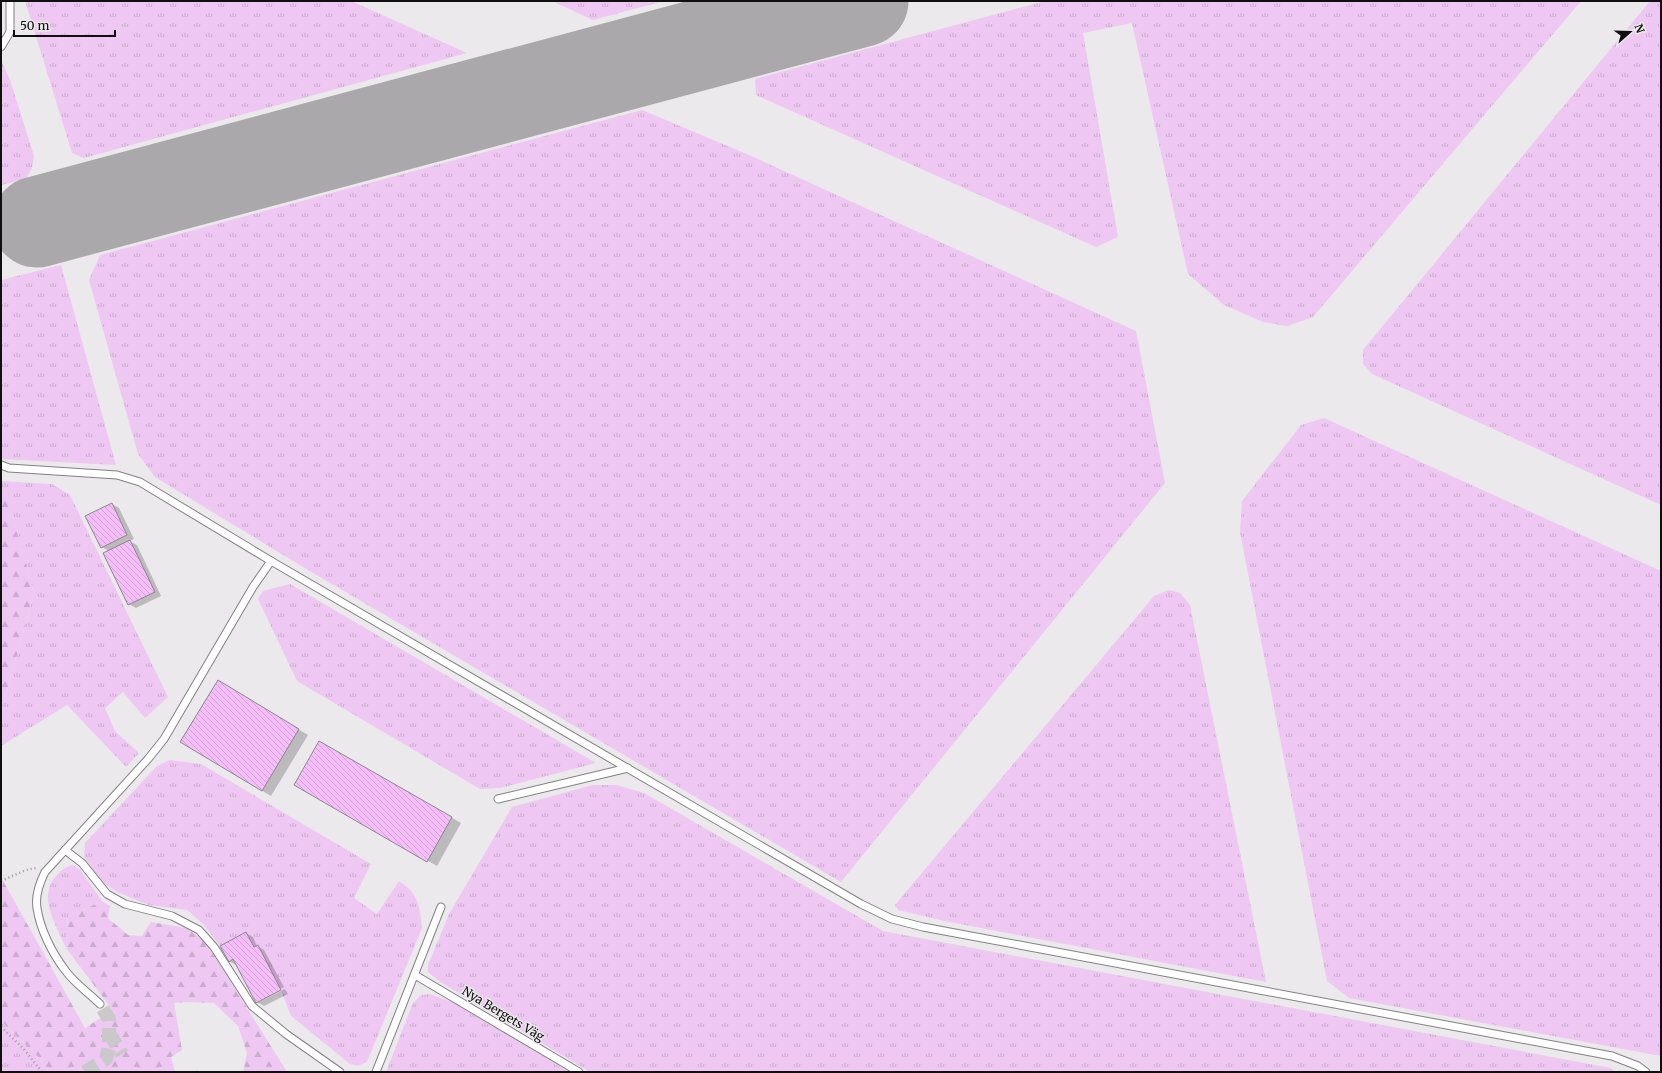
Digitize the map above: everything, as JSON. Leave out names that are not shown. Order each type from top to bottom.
[{"type":"lane","points":[[1,47],[10,32],[10,1]]},
{"type":"lane","points":[[1,465],[9,468],[117,475],[140,482],[271,561],[861,904],[892,919],[930,928],[1612,1056],[1638,1066],[1646,1072]]},
{"type":"lane","points":[[100,1004],[65,970],[50,944],[42,926],[36,906],[39,888],[45,872],[164,739],[253,587],[271,561]]},
{"type":"lane","points":[[498,799],[628,768]]},
{"type":"lane","points":[[65,850],[82,863],[107,894],[125,904],[172,916],[199,930],[214,947],[252,1006],[286,1034],[340,1072]]},
{"type":"lane","points":[[376,1072],[441,907]]},
{"type":"lane","name":"Nya Bergets Väg","points":[[415,975],[579,1072]]},
{"type":"path","points":[[1,881],[26,870],[36,868],[45,872]]},
{"type":"path","points":[[1,1027],[23,1048],[42,1072]]},
{"type":"green space","points":[[25,1],[351,1],[467,53],[84,158],[72,153]]},
{"type":"green space","points":[[552,1],[664,1],[593,20]]},
{"type":"green space","points":[[1045,1],[1581,1],[1313,317],[1287,326],[1263,322],[1224,305],[1188,274],[1132,23],[1083,33],[1118,237],[1096,247],[756,95],[755,79]]},
{"type":"green space","points":[[1650,1],[1661,1],[1661,505],[1372,374],[1363,364],[1363,350]]},
{"type":"green space","points":[[1,60],[10,80],[34,156],[32,168],[26,179],[1,185]]},
{"type":"green space","points":[[642,110],[749,155],[1136,331],[1165,483],[841,882],[308,570],[155,477],[138,454],[89,280],[100,255]]},
{"type":"green space","points":[[61,265],[116,465],[1,459],[1,280]]},
{"type":"green space","points":[[1324,418],[1661,571],[1661,1056],[1349,998],[1327,981],[1240,532],[1242,501],[1301,425]]},
{"type":"green space","points":[[1,481],[52,484],[70,495],[168,697],[145,718],[123,692],[105,708],[115,731],[139,753],[126,767],[67,705],[1,746],[1,712],[34,594],[6,493],[1,493]]},
{"type":"green space","points":[[6,492],[34,594],[1,712],[1,493]]},
{"type":"green space","points":[[290,584],[596,763],[500,788],[480,789],[297,681],[258,599],[263,591]]},
{"type":"green space","points":[[1169,590],[1180,593],[1190,605],[1266,982],[944,921],[898,910],[895,905],[1154,596]]},
{"type":"green space","points":[[170,760],[201,764],[371,864],[354,898],[377,914],[399,881],[414,895],[419,907],[422,928],[367,1062],[357,1066],[350,1064],[291,1016],[281,990],[258,945],[254,947],[246,932],[220,946],[203,924],[187,910],[149,905],[117,892],[98,879],[84,857],[85,843],[157,766]]},
{"type":"green space","points":[[593,785],[617,785],[644,793],[883,931],[1611,1068],[1615,1072],[590,1072],[439,981],[428,972],[428,965],[449,914],[512,807]]},
{"type":"green space","points":[[73,865],[81,871],[102,901],[68,917],[66,948],[50,911],[48,892],[51,883],[57,875],[64,869]]},
{"type":"green space","points":[[1,877],[85,1028],[102,1017],[111,1008],[66,948],[68,917],[102,901],[110,906],[108,918],[128,935],[142,936],[151,922],[186,928],[205,941],[287,1072],[243,1072],[247,1053],[238,1026],[214,1003],[186,1002],[174,1003],[182,1050],[171,1057],[175,1072],[49,1072],[40,1059],[1,1021]]},
{"type":"green space","points":[[430,994],[452,1002],[569,1072],[386,1072],[413,1003],[421,995]]},
{"type":"green space","points":[[1,1021],[40,1059],[49,1072],[1,1072]]},
{"type":"building","points":[[112,503],[127,535],[101,548],[85,516]]},
{"type":"building","points":[[130,540],[155,592],[128,605],[103,553]]},
{"type":"building","points":[[218,680],[299,729],[262,791],[180,742]]},
{"type":"building","points":[[319,741],[452,817],[427,862],[294,785]]},
{"type":"building","points":[[246,932],[254,947],[258,945],[281,990],[256,1003],[233,959],[229,962],[220,946]]},
{"type":"runway","points":[[37,222],[863,1]]},
{"type":"tunnel","points":[[85,1072],[106,1059],[109,1047],[109,1019],[100,1004]]},
{"type":"tunnel","points":[[109,1033],[122,1054]]}]
